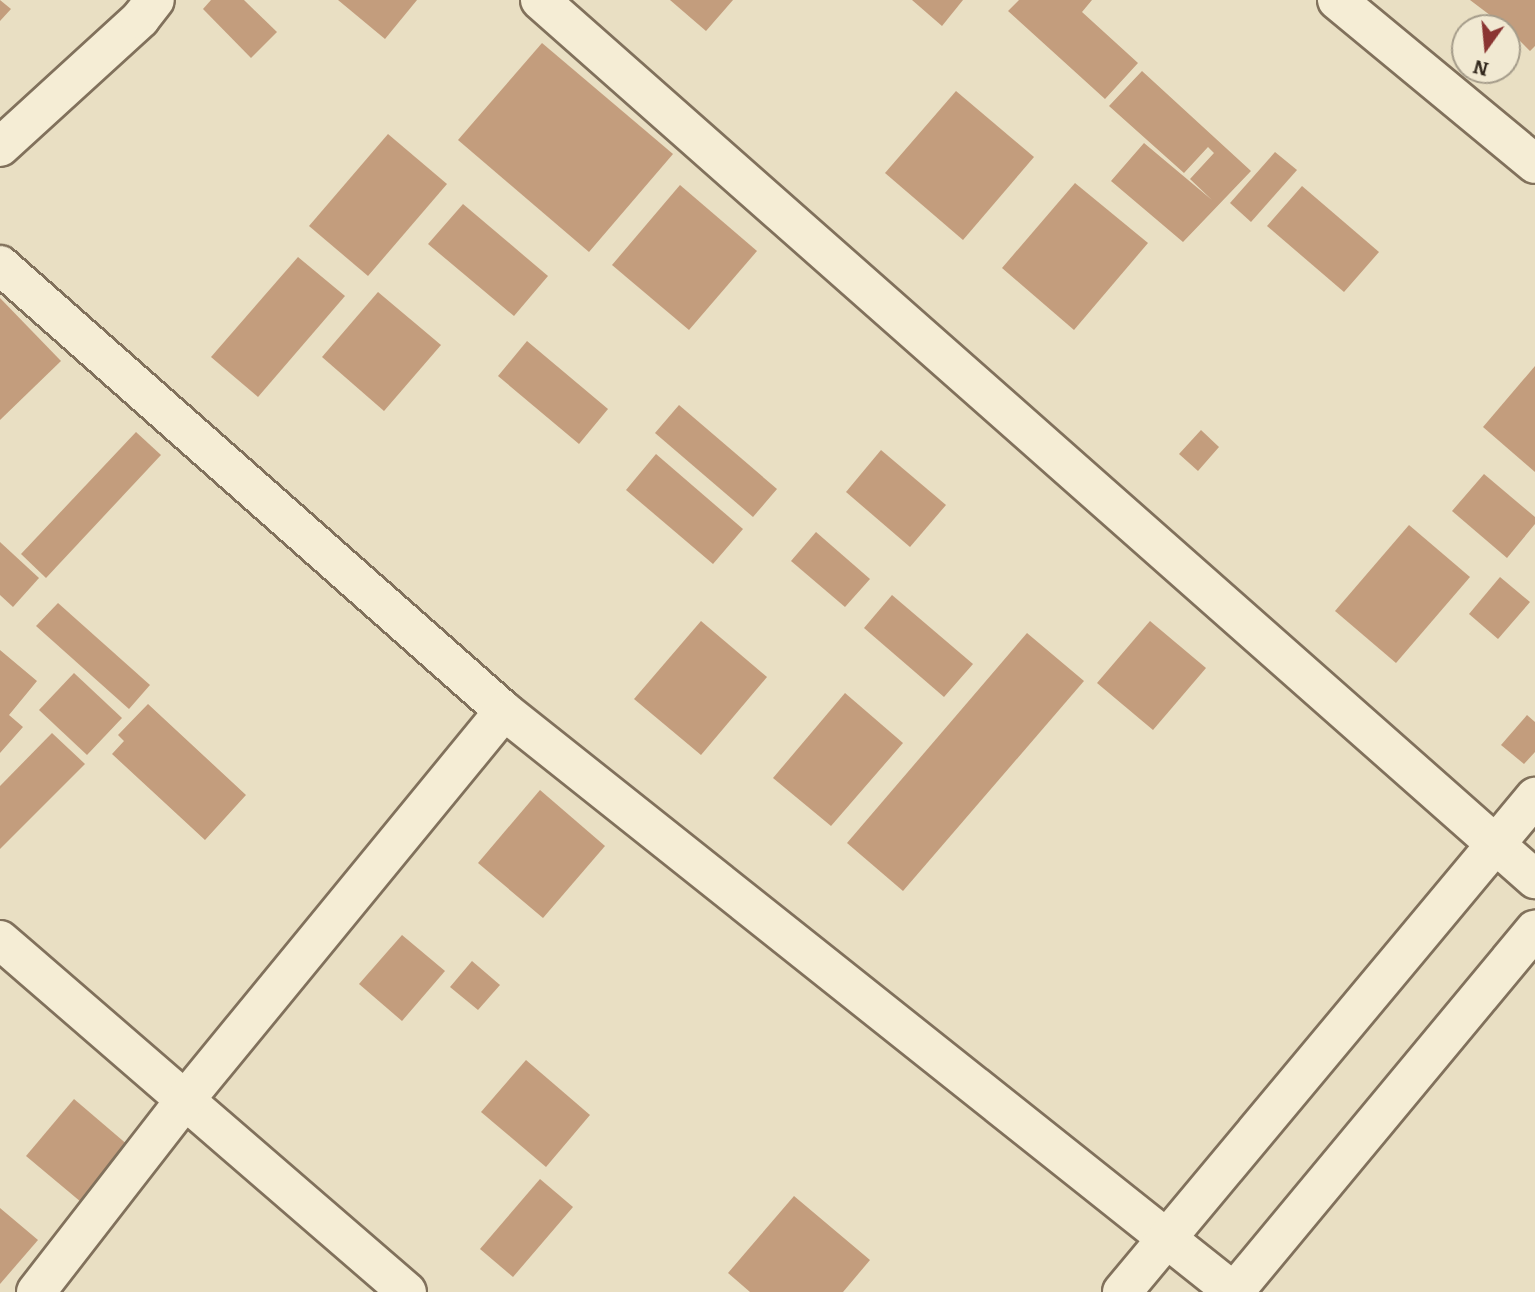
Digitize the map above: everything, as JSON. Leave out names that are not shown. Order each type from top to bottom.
[{"type":"street","points":[[0,147],[139,19],[155,0]]},
{"type":"street","points":[[540,0],[1494,846],[1535,879]]},
{"type":"street","points":[[1337,0],[1535,164]]},
{"type":"street","points":[[0,265],[504,711],[1234,1292],[1535,930]]},
{"type":"street","points":[[36,1292],[185,1100],[504,711]]},
{"type":"street","points":[[1122,1292],[1535,797]]},
{"type":"street","points":[[0,940],[407,1292]]},
{"type":"building","points":[[0,0],[11,9],[0,21]]},
{"type":"building","points":[[211,0],[244,0],[277,32],[251,58],[203,9]]},
{"type":"building","points":[[338,0],[417,0],[385,39]]},
{"type":"building","points":[[670,0],[733,0],[706,31]]},
{"type":"building","points":[[912,0],[963,0],[942,26]]},
{"type":"building","points":[[1019,0],[1092,0],[1082,12],[1138,63],[1105,99],[1008,11]]},
{"type":"building","points":[[1470,0],[1535,0],[1535,46],[1530,51],[1521,42],[1521,14],[1488,14]]},
{"type":"building","points":[[542,43],[673,154],[589,252],[458,140]]},
{"type":"building","points":[[1142,71],[1251,171],[1183,242],[1111,181],[1144,143],[1212,200],[1190,179],[1214,153],[1208,147],[1184,173],[1109,106]]},
{"type":"building","points":[[956,91],[1034,157],[963,240],[885,173]]},
{"type":"building","points":[[388,134],[447,184],[368,276],[309,226]]},
{"type":"building","points":[[1275,152],[1297,170],[1251,222],[1230,203]]},
{"type":"building","points":[[1075,183],[1148,243],[1074,330],[1002,268]]},
{"type":"building","points":[[680,185],[757,251],[689,330],[612,265]]},
{"type":"building","points":[[1302,186],[1379,252],[1344,292],[1267,226]]},
{"type":"building","points":[[463,204],[548,276],[514,316],[428,244]]},
{"type":"building","points":[[298,257],[345,296],[258,397],[211,357]]},
{"type":"building","points":[[378,292],[441,345],[384,411],[322,357]]},
{"type":"building","points":[[0,298],[61,361],[0,420]]},
{"type":"building","points":[[527,341],[608,409],[579,444],[498,376]]},
{"type":"building","points":[[1535,366],[1535,472],[1483,427]]},
{"type":"building","points":[[679,405],[777,489],[753,517],[655,433]]},
{"type":"building","points":[[1201,430],[1219,447],[1198,471],[1179,454]]},
{"type":"building","points":[[136,432],[161,455],[46,578],[21,554]]},
{"type":"building","points":[[881,450],[946,505],[910,547],[846,492]]},
{"type":"building","points":[[656,454],[743,529],[713,564],[626,490]]},
{"type":"building","points":[[1484,474],[1535,517],[1535,524],[1507,558],[1452,511]]},
{"type":"building","points":[[1409,525],[1470,577],[1396,663],[1335,611]]},
{"type":"building","points":[[816,532],[870,579],[845,607],[791,561]]},
{"type":"building","points":[[0,542],[39,578],[13,607],[0,595]]},
{"type":"building","points":[[1500,577],[1530,602],[1498,639],[1469,614]]},
{"type":"building","points":[[892,595],[973,664],[944,697],[864,628]]},
{"type":"building","points":[[58,603],[150,685],[129,709],[36,626]]},
{"type":"building","points":[[701,621],[767,677],[701,755],[634,699]]},
{"type":"building","points":[[1150,621],[1206,668],[1153,730],[1097,683]]},
{"type":"building","points":[[1027,633],[1084,681],[903,891],[847,843]]},
{"type":"building","points":[[0,650],[37,681],[9,715],[23,727],[0,753]]},
{"type":"building","points":[[74,673],[122,718],[87,755],[39,710]]},
{"type":"building","points":[[845,693],[903,743],[831,826],[773,778]]},
{"type":"building","points":[[148,704],[246,795],[205,840],[112,754],[124,741],[118,735]]},
{"type":"building","points":[[1527,715],[1535,722],[1535,752],[1524,764],[1501,745]]},
{"type":"building","points":[[52,733],[85,764],[0,849],[0,786]]},
{"type":"building","points":[[540,790],[605,846],[543,918],[478,863]]},
{"type":"building","points":[[402,935],[445,971],[402,1021],[359,984]]},
{"type":"building","points":[[472,961],[500,985],[478,1010],[450,987]]},
{"type":"building","points":[[526,1060],[590,1115],[546,1167],[481,1112]]},
{"type":"building","points":[[74,1099],[129,1146],[81,1202],[26,1156]]},
{"type":"building","points":[[540,1179],[573,1207],[513,1277],[480,1249]]},
{"type":"building","points":[[794,1196],[870,1260],[843,1292],[750,1292],[728,1273]]},
{"type":"building","points":[[0,1208],[38,1240],[0,1284]]}]
